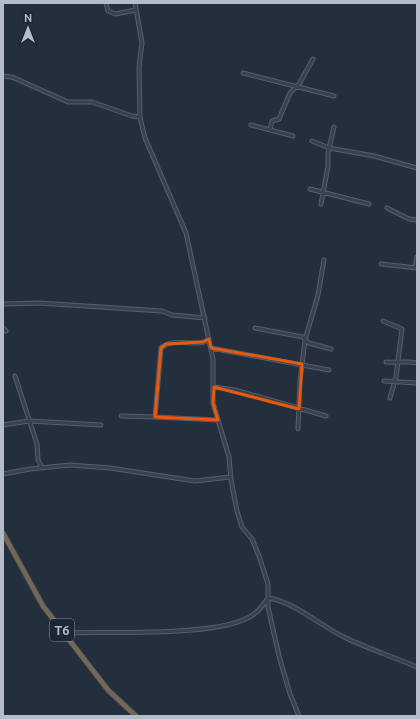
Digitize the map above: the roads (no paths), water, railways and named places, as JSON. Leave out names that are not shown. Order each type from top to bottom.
[{"type":"highway","name":"T6","points":[[3,532],[44,606],[108,690],[136,716]]},
{"type":"street","points":[[106,3],[108,11],[115,14],[136,10]]},
{"type":"street","points":[[135,3],[142,43],[139,66],[140,117],[145,138],[186,234],[211,348],[214,403],[229,457],[230,477],[237,511],[242,527],[252,539],[268,584],[268,607],[279,656],[299,716]]},
{"type":"street","points":[[270,129],[272,121],[279,120],[287,99],[299,84],[312,59]]},
{"type":"street","points":[[243,73],[334,96]]},
{"type":"street","points":[[3,76],[12,77],[68,102],[92,102],[132,116],[140,117]]},
{"type":"street","points":[[251,125],[293,136]]},
{"type":"street","points":[[321,204],[324,192],[329,148],[334,127]]},
{"type":"street","points":[[312,141],[329,148],[374,156],[417,168]]},
{"type":"street","points":[[310,189],[369,204]]},
{"type":"street","points":[[387,208],[409,219],[417,220]]},
{"type":"street","points":[[381,264],[416,268],[417,257]]},
{"type":"street","points":[[298,429],[300,381],[305,340],[318,295],[324,260]]},
{"type":"street","points":[[3,304],[39,303],[162,311],[172,315],[205,318]]},
{"type":"street","points":[[383,321],[402,329],[395,383],[390,398]]},
{"type":"street","points":[[255,328],[303,337],[309,343],[331,349]]},
{"type":"street","points":[[155,417],[161,348],[166,344],[174,342],[203,342],[209,339]]},
{"type":"street","points":[[211,348],[329,370]]},
{"type":"street","points":[[386,362],[398,363],[401,361],[417,363]]},
{"type":"street","points":[[15,376],[37,444],[38,460],[41,466]]},
{"type":"street","points":[[384,382],[417,383]]},
{"type":"street","points":[[214,387],[235,390],[326,416]]},
{"type":"street","points":[[121,416],[218,420]]},
{"type":"street","points":[[3,425],[29,420],[101,425]]},
{"type":"street","points":[[3,474],[30,469],[70,465],[110,468],[194,481],[230,477]]},
{"type":"street","points":[[64,633],[169,632],[211,628],[237,623],[254,615],[268,598]]},
{"type":"street","points":[[268,598],[279,601],[302,612],[321,625],[347,639],[417,667]]}]
